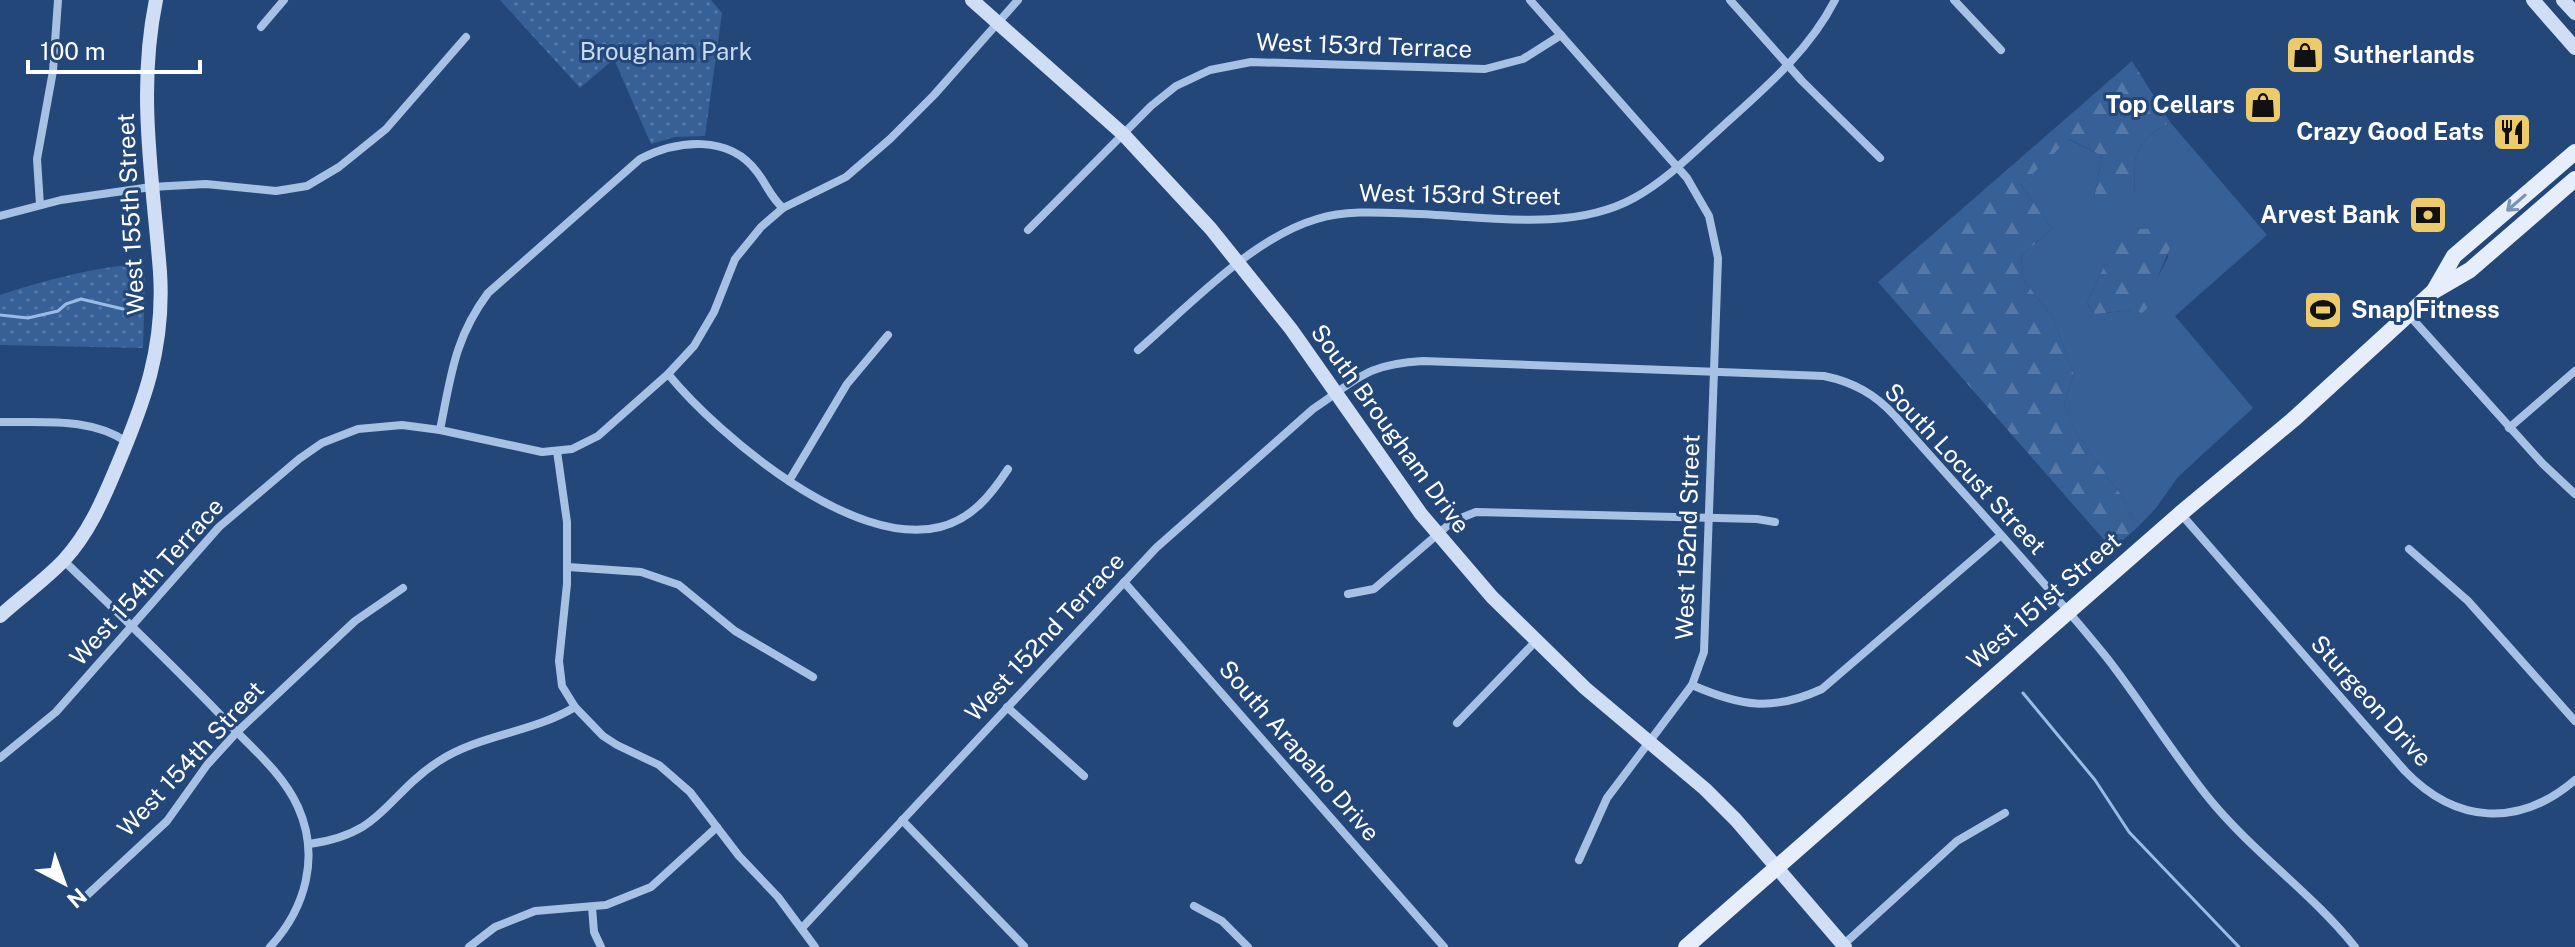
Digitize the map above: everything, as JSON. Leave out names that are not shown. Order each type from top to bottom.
[{"type":"main road","name":"West 151st Street","points":[[2434,291],[2454,256],[2575,152]]},
{"type":"main road","name":"West 151st Street","points":[[1686,947],[2180,514],[2295,418],[2434,291],[2470,270],[2575,179]]},
{"type":"street","points":[[40,205],[37,159],[53,71],[58,0]]},
{"type":"street","name":"West 155th Street","points":[[0,616],[63,560],[94,518],[147,394],[160,328],[160,274],[151,187],[146,89],[156,0]]},
{"type":"street","points":[[261,27],[284,0]]},
{"type":"street","name":"South Brougham Drive","points":[[972,0],[1123,134],[1240,262],[1388,470],[1438,535],[1492,597],[1608,708],[1726,810],[1843,946]]},
{"type":"street","points":[[783,208],[773,200],[756,171],[730,151],[684,143],[640,159],[511,271],[481,302],[459,342],[440,430],[542,452],[572,449],[598,436],[668,374],[694,346],[705,329],[735,259],[761,227],[783,208],[833,185],[855,169],[934,95],[1018,0]]},
{"type":"street","name":"West 152nd Street","points":[[1530,0],[1699,195],[1715,236],[1718,278],[1704,652],[1692,685],[1607,798],[1579,860]]},
{"type":"street","points":[[1730,0],[1839,120],[1880,158]]},
{"type":"street","name":"West 153rd Street","points":[[1138,350],[1240,262],[1274,237],[1300,224],[1346,214],[1547,219],[1583,216],[1633,199],[1677,167],[1788,66],[1807,44],[1835,0]]},
{"type":"street","points":[[1954,0],[2001,50]]},
{"type":"street","points":[[2533,0],[2575,48]]},
{"type":"street","points":[[2563,0],[2575,13]]},
{"type":"street","name":"West 153rd Terrace","points":[[1028,230],[1123,134],[1176,86],[1225,66],[1251,62],[1485,69],[1513,63],[1561,35]]},
{"type":"street","points":[[0,216],[40,205],[151,187],[206,184],[276,191],[320,180],[386,129],[466,37]]},
{"type":"street","points":[[2408,314],[2509,428],[2575,494]]},
{"type":"street","points":[[789,481],[847,384],[888,335]]},
{"type":"street","name":"South Locust Street","points":[[1336,394],[1369,371],[1403,362],[1824,376],[1846,381],[1869,393],[1895,416],[2068,612],[2136,696],[2223,815],[2328,915],[2355,947]]},
{"type":"street","points":[[2509,428],[2575,371]]},
{"type":"street","points":[[668,374],[703,414],[749,453],[810,495],[886,527],[906,531],[942,527],[977,508],[991,495],[1008,469]]},
{"type":"street","name":"West 152nd Terrace","points":[[802,928],[1168,538],[1313,409],[1336,394]]},
{"type":"street","points":[[0,422],[82,425],[106,430],[128,442]]},
{"type":"street","name":"West 154th Terrace","points":[[0,758],[56,712],[219,527],[299,459],[322,443],[358,429],[402,425],[440,430]]},
{"type":"street","points":[[557,451],[566,507],[568,567],[559,661],[562,686],[575,707],[603,736],[659,765],[690,792],[815,947]]},
{"type":"street","points":[[1348,594],[1374,589],[1453,521],[1476,512],[1775,522]]},
{"type":"street","name":"Sturgeon Drive","points":[[2180,514],[2405,771],[2438,799],[2467,811],[2507,813],[2544,802],[2575,780]]},
{"type":"street","points":[[1692,685],[1720,697],[1755,705],[1788,702],[1822,689],[2000,536]]},
{"type":"street","points":[[2409,549],[2468,601],[2575,721]]},
{"type":"street","points":[[63,560],[237,732],[288,788],[303,819],[309,844],[309,863],[301,900],[284,932],[270,947]]},
{"type":"street","points":[[568,567],[641,572],[679,585],[735,631],[813,677]]},
{"type":"street","name":"South Arapaho Drive","points":[[1124,582],[1444,947]]},
{"type":"street","name":"West 154th Street","points":[[84,898],[167,821],[207,765],[237,732],[355,621],[403,588]]},
{"type":"street","points":[[1457,723],[1536,641]]},
{"type":"street","points":[[309,844],[342,838],[373,822],[409,784],[454,752],[473,743],[547,722],[575,707]]},
{"type":"street","points":[[1007,707],[1084,776]]},
{"type":"street","points":[[1843,946],[1957,841],[2005,813]]},
{"type":"street","points":[[902,820],[1024,946]]},
{"type":"street","points":[[469,947],[495,927],[535,911],[554,907],[592,907],[623,900],[651,887],[717,827]]},
{"type":"street","points":[[1194,906],[1222,921],[1248,947]]},
{"type":"street","points":[[592,907],[594,932],[601,947]]},
{"type":"green space","name":"Brougham Park","points":[[500,0],[711,0],[722,13],[705,136],[675,137],[651,144],[614,59],[580,88]]},
{"type":"green space","points":[[2132,61],[2170,122],[2149,137],[2138,151],[2134,169],[2135,195],[2105,205],[2094,199],[2102,156],[2069,139],[2021,185],[2052,229],[2021,256],[2023,279],[2053,318],[2074,375],[2064,404],[2077,434],[2121,495],[2137,528],[2112,549],[1878,282]]},
{"type":"green space","points":[[2170,122],[2267,235],[2175,316],[2253,408],[2178,477],[2137,528],[2121,495],[2077,434],[2064,404],[2074,375],[2053,318],[2023,279],[2021,256],[2052,229],[2021,185],[2068,139],[2102,156],[2094,199],[2135,195],[2134,169],[2138,151]],"holes":[[[2164,222],[2168,257],[2157,279],[2132,310],[2095,314],[2086,303],[2106,263],[2113,228],[2146,229]]]},
{"type":"green space","points":[[2164,221],[2175,236],[2157,279],[2159,297],[2142,313],[2132,310],[2095,314],[2086,303],[2106,263],[2105,237],[2113,227],[2146,229]]},
{"type":"green space","points":[[143,263],[143,348],[0,345],[0,295],[71,275]]},
{"type":"waterway","points":[[0,315],[28,318],[58,311],[66,304],[81,299],[123,309]]},
{"type":"waterway","points":[[2023,693],[2095,780],[2129,832],[2239,947]]},
{"type":"place","name":"Sutherlands","points":[[2305,55]]},
{"type":"place","name":"Top Cellars","points":[[2263,105]]},
{"type":"place","name":"Crazy Good Eats","points":[[2512,132]]},
{"type":"place","name":"Arvest Bank","points":[[2428,215]]},
{"type":"place","name":"Snap Fitness","points":[[2323,310]]}]
